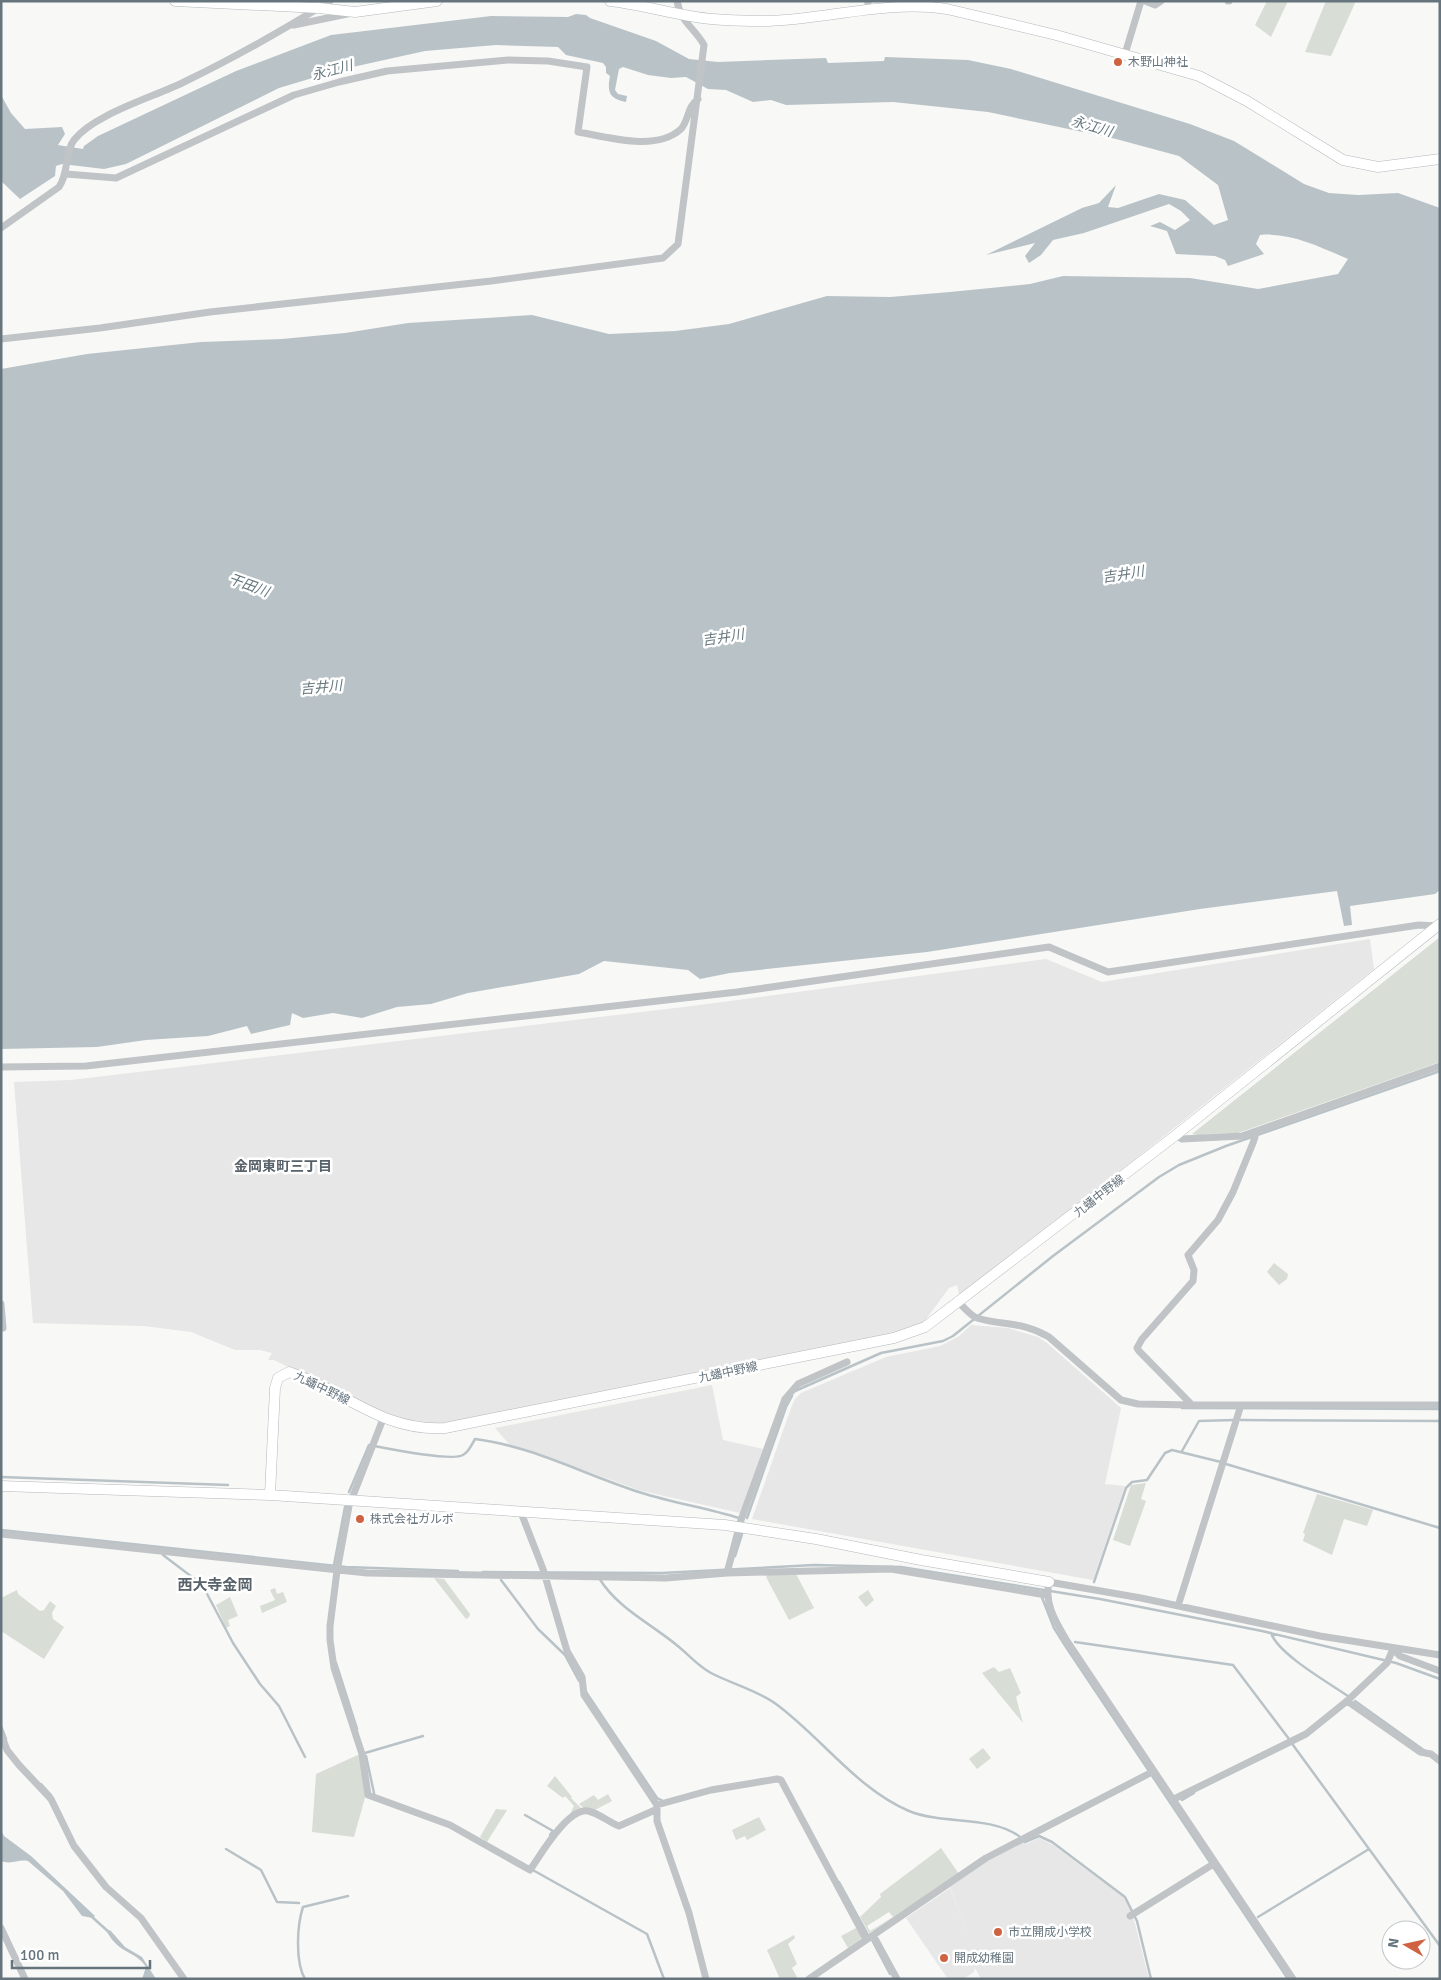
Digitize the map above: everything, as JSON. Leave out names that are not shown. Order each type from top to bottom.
[{"type":"street","points":[[175,1],[319,8],[355,12]]},
{"type":"street","points":[[1,228],[59,187],[67,171],[72,142],[89,127],[118,111],[183,82],[330,1]]},
{"type":"street","points":[[287,26],[355,12],[437,1]]},
{"type":"street","points":[[610,1],[698,17],[768,21],[868,5],[948,5],[1199,76],[1247,101],[1344,160],[1378,167],[1440,159]]},
{"type":"street","points":[[1,339],[100,328],[210,312],[490,282],[663,258],[678,244],[704,45],[680,14],[678,1]]},
{"type":"street","points":[[1125,54],[1143,1],[1155,5],[1161,1]]},
{"type":"street","points":[[67,171],[116,178],[294,95],[387,71],[508,60],[548,61],[587,67],[578,132],[641,143],[674,134],[683,127],[691,104],[698,99]]},
{"type":"street","points":[[1,1067],[86,1066],[688,998],[1049,947],[1108,972],[1419,925],[1439,925]]},
{"type":"street","name":"九蟠中野線","points":[[270,1495],[276,1381],[282,1375],[289,1372],[306,1378],[382,1419],[402,1425],[430,1429],[528,1413],[894,1338],[925,1327],[959,1303],[1176,1135],[1439,925]]},
{"type":"street","points":[[1176,1135],[1182,1139],[1204,1139],[1254,1134],[1440,1066]]},
{"type":"street","points":[[1192,1406],[1137,1348],[1142,1339],[1193,1281],[1194,1270],[1188,1255],[1218,1220],[1233,1192],[1254,1134]]},
{"type":"street","points":[[959,1303],[975,1317],[1019,1324],[1037,1330],[1060,1346],[1121,1400],[1138,1404],[1241,1408],[1440,1405]]},
{"type":"street","points":[[1,1304],[3,1328]]},
{"type":"street","points":[[728,1570],[740,1527],[785,1399],[798,1384],[847,1362]]},
{"type":"street","points":[[1178,1606],[1241,1408]]},
{"type":"street","points":[[382,1419],[351,1499],[337,1567],[330,1626],[334,1668],[365,1768],[368,1795],[450,1825],[531,1869],[558,1829],[579,1812],[589,1811],[619,1826],[656,1808],[711,1790],[777,1779],[781,1780],[870,1937],[897,1979]]},
{"type":"street","points":[[1,1486],[351,1499],[740,1527],[1045,1591]]},
{"type":"street","points":[[520,1510],[544,1573],[567,1651],[582,1677],[584,1695],[656,1808],[657,1820],[689,1913],[706,1979]]},
{"type":"street","points":[[1,1534],[337,1567],[666,1578],[728,1570],[891,1569],[1045,1591],[1178,1606],[1393,1648],[1440,1655]]},
{"type":"street","points":[[1045,1591],[1056,1621],[1067,1640],[1151,1773],[1174,1799],[1212,1864],[1293,1979]]},
{"type":"street","points":[[1174,1799],[1249,1760],[1296,1740],[1347,1701],[1389,1661],[1393,1648]]},
{"type":"street","points":[[1393,1648],[1400,1656],[1440,1671]]},
{"type":"street","points":[[1347,1701],[1420,1752],[1440,1761]]},
{"type":"street","points":[[1,1734],[7,1750],[51,1799],[74,1846],[106,1888],[141,1918],[184,1979]]},
{"type":"street","points":[[809,1979],[986,1858],[1151,1773]]},
{"type":"street","points":[[1133,1914],[1212,1864]]},
{"type":"street","points":[[1,1928],[25,1979]]},
{"type":"shaded area","points":[[1267,1],[1288,1],[1271,37],[1255,25]]},
{"type":"shaded area","points":[[1326,1],[1356,1],[1331,56],[1305,52]]},
{"type":"shaded area","points":[[1440,937],[1440,1062],[1238,1133],[1207,1134],[1204,1136],[1192,1134]]},
{"type":"shaded area","points":[[1370,939],[1374,969],[963,1296],[959,1294],[957,1285],[949,1288],[924,1322],[895,1334],[439,1426],[404,1423],[274,1360],[268,1360],[272,1353],[260,1350],[235,1350],[191,1332],[144,1326],[33,1323],[14,1082],[71,1080],[692,1006],[1046,959],[1102,982]]},
{"type":"shaded area","points":[[1274,1263],[1288,1274],[1287,1279],[1279,1285],[1267,1272]]},
{"type":"shaded area","points":[[971,1325],[1008,1328],[1038,1337],[1121,1408],[1105,1484],[1125,1486],[1093,1580],[752,1519],[791,1408],[795,1399],[801,1393],[886,1357],[940,1346],[958,1337]]},
{"type":"shaded area","points":[[712,1385],[723,1440],[763,1449],[740,1513],[642,1491],[509,1444],[495,1428]]},
{"type":"shaded area","points":[[1146,1483],[1141,1499],[1146,1501],[1130,1546],[1113,1540],[1131,1485]]},
{"type":"shaded area","points":[[1317,1494],[1373,1510],[1367,1526],[1344,1519],[1332,1555],[1303,1541],[1305,1534],[1303,1533]]},
{"type":"shaded area","points":[[769,1573],[796,1574],[814,1608],[789,1620],[766,1577]]},
{"type":"shaded area","points":[[434,1578],[444,1579],[470,1614],[469,1617],[466,1619]]},
{"type":"shaded area","points":[[275,1588],[277,1594],[283,1592],[287,1602],[262,1613],[260,1606],[275,1600],[270,1590]]},
{"type":"shaded area","points":[[17,1590],[18,1594],[40,1611],[44,1610],[50,1601],[56,1606],[52,1613],[53,1619],[64,1627],[44,1659],[1,1631],[1,1598]]},
{"type":"shaded area","points":[[868,1590],[874,1600],[866,1607],[858,1597]]},
{"type":"shaded area","points":[[230,1597],[238,1616],[228,1620],[230,1626],[226,1628],[216,1605]]},
{"type":"shaded area","points":[[994,1667],[999,1672],[1010,1668],[1021,1693],[1016,1697],[1023,1723],[982,1673]]},
{"type":"shaded area","points":[[983,1748],[991,1758],[977,1769],[969,1759]]},
{"type":"shaded area","points":[[360,1754],[366,1794],[354,1837],[312,1832],[316,1774]]},
{"type":"shaded area","points":[[555,1776],[571,1798],[582,1809],[568,1818],[574,1806],[565,1796],[563,1798],[547,1786]]},
{"type":"shaded area","points":[[608,1794],[612,1801],[593,1811],[579,1804],[594,1795],[598,1800]]},
{"type":"shaded area","points":[[496,1809],[507,1810],[487,1842],[480,1837]]},
{"type":"shaded area","points":[[759,1817],[766,1830],[747,1840],[745,1836],[736,1840],[732,1830]]},
{"type":"shaded area","points":[[1039,1838],[1053,1845],[1123,1897],[1131,1908],[1149,1979],[981,1979],[975,1968],[974,1972],[963,1979],[948,1979],[906,1918],[950,1888],[972,1945],[950,1887],[995,1856],[1023,1842],[1026,1844]]},
{"type":"shaded area","points":[[941,1848],[959,1874],[869,1933],[860,1917],[881,1897],[880,1894]],"holes":[[[889,1912],[893,1917],[870,1931],[867,1926]]]},
{"type":"shaded area","points":[[858,1927],[862,1938],[848,1948],[841,1936]]},
{"type":"shaded area","points":[[794,1935],[795,1938],[788,1944],[797,1964],[792,1968],[798,1979],[780,1979],[767,1950]]},
{"type":"water","points":[[576,14],[586,15],[656,41],[689,59],[718,62],[826,58],[828,63],[884,61],[885,57],[968,60],[1011,69],[1190,124],[1234,141],[1304,184],[1329,193],[1358,195],[1398,193],[1440,208],[1440,890],[1435,894],[1350,906],[1352,925],[1344,926],[1337,891],[1200,909],[927,952],[730,973],[700,979],[688,970],[604,961],[579,974],[468,993],[431,1004],[397,1007],[362,1018],[333,1013],[303,1018],[292,1013],[290,1025],[251,1034],[247,1026],[208,1036],[146,1040],[97,1047],[1,1049],[1,369],[87,354],[201,342],[282,339],[345,333],[408,323],[532,315],[609,334],[675,331],[729,324],[827,296],[890,297],[950,292],[1030,284],[1063,276],[1190,278],[1258,289],[1338,274],[1348,259],[1305,241],[1272,235],[1260,235],[1256,244],[1264,254],[1228,266],[1225,260],[1215,256],[1176,254],[1167,231],[1150,226],[1160,222],[1175,230],[1190,220],[1181,211],[1169,204],[1084,233],[1053,240],[1041,255],[1029,263],[1025,256],[1035,243],[986,255],[1082,208],[1099,203],[1116,185],[1108,207],[1118,208],[1159,194],[1185,200],[1214,225],[1228,220],[1218,185],[1179,156],[1116,139],[988,112],[893,102],[786,105],[771,100],[753,102],[726,90],[708,89],[686,77],[671,78],[648,75],[623,67],[619,69],[615,90],[618,94],[627,96],[626,102],[616,99],[610,94],[610,76],[606,73],[606,67],[603,63],[566,55],[558,47],[496,45],[425,51],[339,70],[279,88],[126,164],[104,169],[62,164],[56,166],[55,176],[20,199],[1,181],[1,95],[11,113],[25,129],[62,127],[65,134],[58,145],[83,149],[84,146],[98,136],[236,71],[331,35],[491,16],[568,17]]},
{"type":"water","points":[[1,1830],[4,1836],[31,1856],[95,1916],[93,1918],[82,1916],[63,1891],[28,1861],[1,1861]]},
{"type":"water","points":[[110,1930],[125,1947],[142,1957],[156,1979],[142,1979],[146,1967],[137,1958],[117,1945],[107,1932]]},
{"type":"waterway","points":[[795,1391],[881,1353],[943,1341],[953,1336],[1053,1256],[1159,1177],[1179,1165],[1226,1146],[1440,1071]]},
{"type":"waterway","points":[[747,1518],[786,1407],[792,1396]]},
{"type":"waterway","points":[[1182,1408],[1440,1409]]},
{"type":"waterway","points":[[1182,1451],[1199,1421],[1234,1420]]},
{"type":"waterway","points":[[1241,1420],[1440,1421]]},
{"type":"waterway","points":[[349,1492],[369,1445],[418,1454],[456,1457],[467,1452],[475,1439],[518,1448],[642,1493],[739,1518]]},
{"type":"waterway","points":[[1094,1582],[1126,1488],[1132,1482],[1147,1480],[1165,1453],[1172,1450],[1221,1462]]},
{"type":"waterway","points":[[1226,1464],[1440,1528]]},
{"type":"waterway","points":[[1,1477],[228,1485]]},
{"type":"waterway","points":[[334,1565],[345,1507]]},
{"type":"waterway","points":[[1,1530],[346,1567],[458,1571]]},
{"type":"waterway","points":[[735,1556],[742,1534]]},
{"type":"waterway","points":[[163,1555],[196,1580],[205,1590],[233,1643],[260,1684],[279,1706],[305,1757]]},
{"type":"waterway","points":[[483,1572],[662,1573],[814,1565],[901,1567],[1100,1599],[1262,1631],[1396,1663],[1440,1679]]},
{"type":"waterway","points":[[599,1578],[616,1599],[702,1667],[776,1704],[793,1717],[856,1776],[890,1801],[909,1811],[923,1815],[994,1825],[1007,1829],[1019,1836]]},
{"type":"waterway","points":[[501,1580],[538,1629],[565,1655],[579,1681]]},
{"type":"waterway","points":[[1041,1595],[1054,1628],[1066,1647],[1288,1979]]},
{"type":"waterway","points":[[1271,1633],[1283,1650],[1293,1659],[1348,1696]]},
{"type":"waterway","points":[[1075,1642],[1233,1665],[1289,1739]]},
{"type":"waterway","points":[[336,1663],[357,1729]]},
{"type":"waterway","points":[[586,1692],[657,1798],[663,1801]]},
{"type":"waterway","points":[[1355,1701],[1425,1751]]},
{"type":"waterway","points":[[1,1726],[6,1739]]},
{"type":"waterway","points":[[365,1753],[423,1736]]},
{"type":"waterway","points":[[1293,1745],[1440,1946]]},
{"type":"waterway","points":[[366,1756],[374,1793]]},
{"type":"waterway","points":[[41,1784],[51,1795]]},
{"type":"waterway","points":[[1182,1800],[1194,1793]]},
{"type":"waterway","points":[[525,1815],[553,1831],[550,1835]]},
{"type":"waterway","points":[[1025,1842],[1039,1836],[1052,1842],[1125,1897],[1137,1921],[1151,1979]]},
{"type":"waterway","points":[[226,1849],[261,1870],[277,1902],[299,1903]]},
{"type":"waterway","points":[[1258,1917],[1369,1849]]},
{"type":"waterway","points":[[531,1869],[647,1934],[664,1979]]},
{"type":"waterway","points":[[839,1882],[868,1935]]},
{"type":"waterway","points":[[305,1979],[298,1953],[299,1923],[303,1907],[348,1896]]},
{"type":"waterway","points":[[91,1916],[111,1934]]},
{"type":"waterway","points":[[872,1940],[890,1974]]},
{"type":"place","name":"木野山神社","points":[[1118,62]]},
{"type":"place","name":"株式会社ガルボ","points":[[360,1519]]},
{"type":"place","name":"市立開成小学校","points":[[998,1932]]},
{"type":"place","name":"開成幼稚園","points":[[944,1958]]},
{"type":"district","name":"金岡東町三丁目","points":[[283,1166]]},
{"type":"district","name":"西大寺金岡","points":[[215,1585]]},
{"type":"water label","name":"永江川","points":[[332,70]]},
{"type":"water label","name":"永江川","points":[[1092,126]]},
{"type":"water label","name":"吉井川","points":[[1123,574]]},
{"type":"water label","name":"干田川","points":[[249,585]]},
{"type":"water label","name":"吉井川","points":[[723,637]]},
{"type":"water label","name":"吉井川","points":[[321,687]]}]
